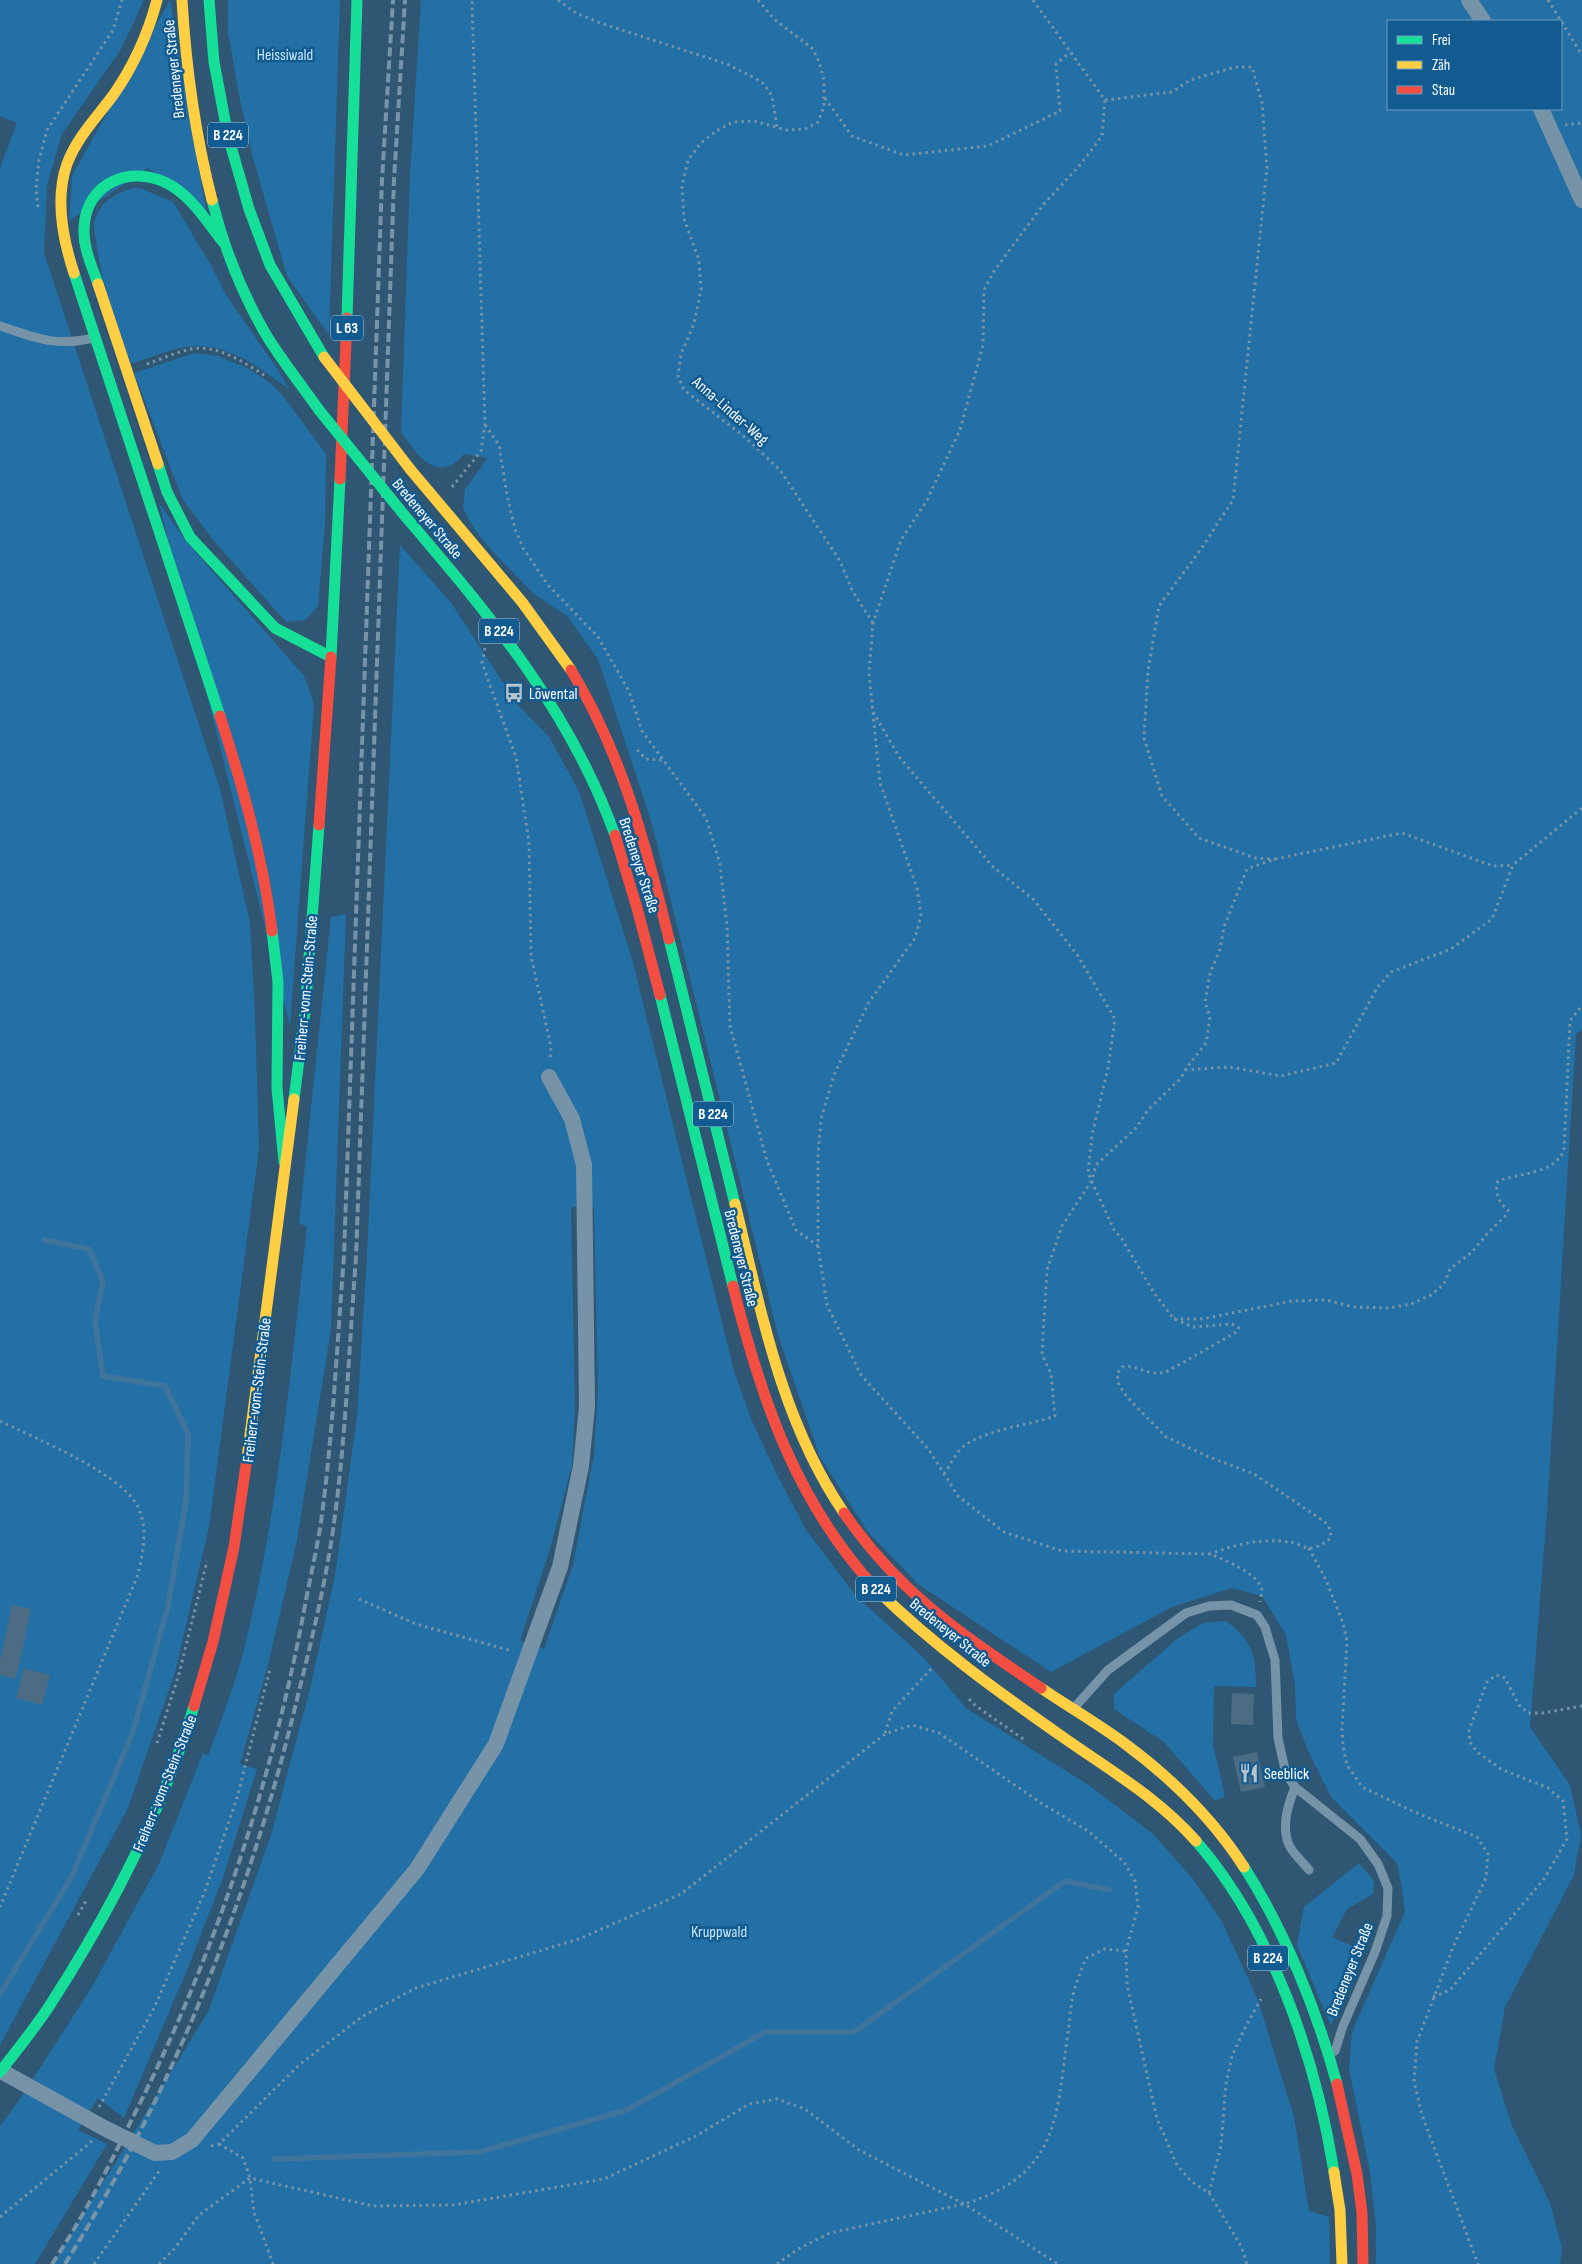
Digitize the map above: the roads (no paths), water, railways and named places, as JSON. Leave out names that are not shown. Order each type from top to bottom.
[{"type":"main road","points":[[158,0],[139,52],[109,102],[79,140],[64,174],[62,209],[66,248],[242,785],[266,889],[278,982],[277,1088],[284,1162]]},
{"type":"main road","name":"Bredeneyer Straße","points":[[182,0],[184,49],[191,103],[223,242],[240,284],[263,329],[319,410],[479,603],[534,677],[581,755],[602,805],[643,927],[747,1342],[769,1412],[793,1469],[828,1530],[859,1571],[899,1613],[939,1646],[1064,1720],[1139,1754],[1183,1795],[1227,1842],[1255,1884],[1277,1928],[1306,1992],[1331,2064],[1349,2130],[1361,2204],[1363,2264]]},
{"type":"main road","name":"Bredeneyer Straße","points":[[209,0],[214,62],[228,136],[249,209],[270,265],[324,357],[410,469],[530,612],[554,646],[580,686],[603,729],[630,793],[647,848],[767,1335],[790,1408],[813,1460],[841,1510],[878,1559],[914,1596],[1064,1720],[1172,1816],[1208,1856],[1235,1894],[1258,1937],[1286,2001],[1310,2070],[1328,2134],[1340,2207],[1342,2264]]},
{"type":"main road","name":"L 63","points":[[330,657],[347,330],[357,0]]},
{"type":"main road","points":[[223,242],[184,194],[166,182],[152,177],[130,175],[114,179],[101,187],[87,205],[82,225],[83,238],[167,492],[190,537],[275,628],[330,657]]},
{"type":"main road","name":"Freiherr-vom-Stein-Straße","points":[[1,2071],[49,2007],[102,1921],[147,1833],[187,1729],[213,1642],[234,1547],[305,1012],[330,657]]},
{"type":"street","points":[[1469,0],[1482,20]]},
{"type":"street","points":[[1541,110],[1582,200]]},
{"type":"street","name":"Freiherr-vom-Stein-Straße","points":[[1,2071],[106,2129],[155,2153],[172,2152],[192,2140],[417,1869],[496,1744],[560,1568],[581,1466],[587,1407],[584,1165],[572,1119],[549,1077]]},
{"type":"lane","points":[[0,326],[45,341],[64,343],[114,333]]},
{"type":"lane","name":"Bredeneyer Straße","points":[[1064,1720],[1108,1670],[1186,1613],[1209,1606],[1232,1604],[1257,1615],[1265,1627],[1275,1660],[1278,1738],[1286,1774],[1295,1787],[1360,1839],[1378,1864],[1388,1888],[1387,1916],[1375,1952],[1343,2026],[1331,2064]]},
{"type":"lane","points":[[1295,1787],[1289,1802],[1285,1823],[1289,1845],[1309,1870]]},
{"type":"waterway","points":[[0,1994],[71,1878],[133,1732],[168,1606],[186,1501],[188,1434],[165,1386],[103,1376],[95,1321],[103,1281],[89,1249],[44,1240]]},
{"type":"waterway","points":[[274,2159],[479,2152],[627,2110],[765,2032],[854,2032],[1065,1881],[1110,1890]]},
{"type":"railway","points":[[52,2264],[85,2211],[132,2119],[190,1994],[215,1931],[238,1866],[277,1734],[321,1522],[332,1422],[344,1256],[382,180],[393,0]]},
{"type":"railway","points":[[65,2264],[105,2197],[141,2129],[205,1989],[232,1917],[257,1844],[279,1770],[318,1610],[334,1523],[344,1424],[356,1258],[394,180],[405,0]]},
{"type":"place","name":"Löwental","points":[[514,693]]},
{"type":"place","name":"Seeblick","points":[[1249,1773]]},
{"type":"park label","name":"Heissiwald","points":[[285,54]]},
{"type":"park label","name":"Kruppwald","points":[[719,1931]]}]
